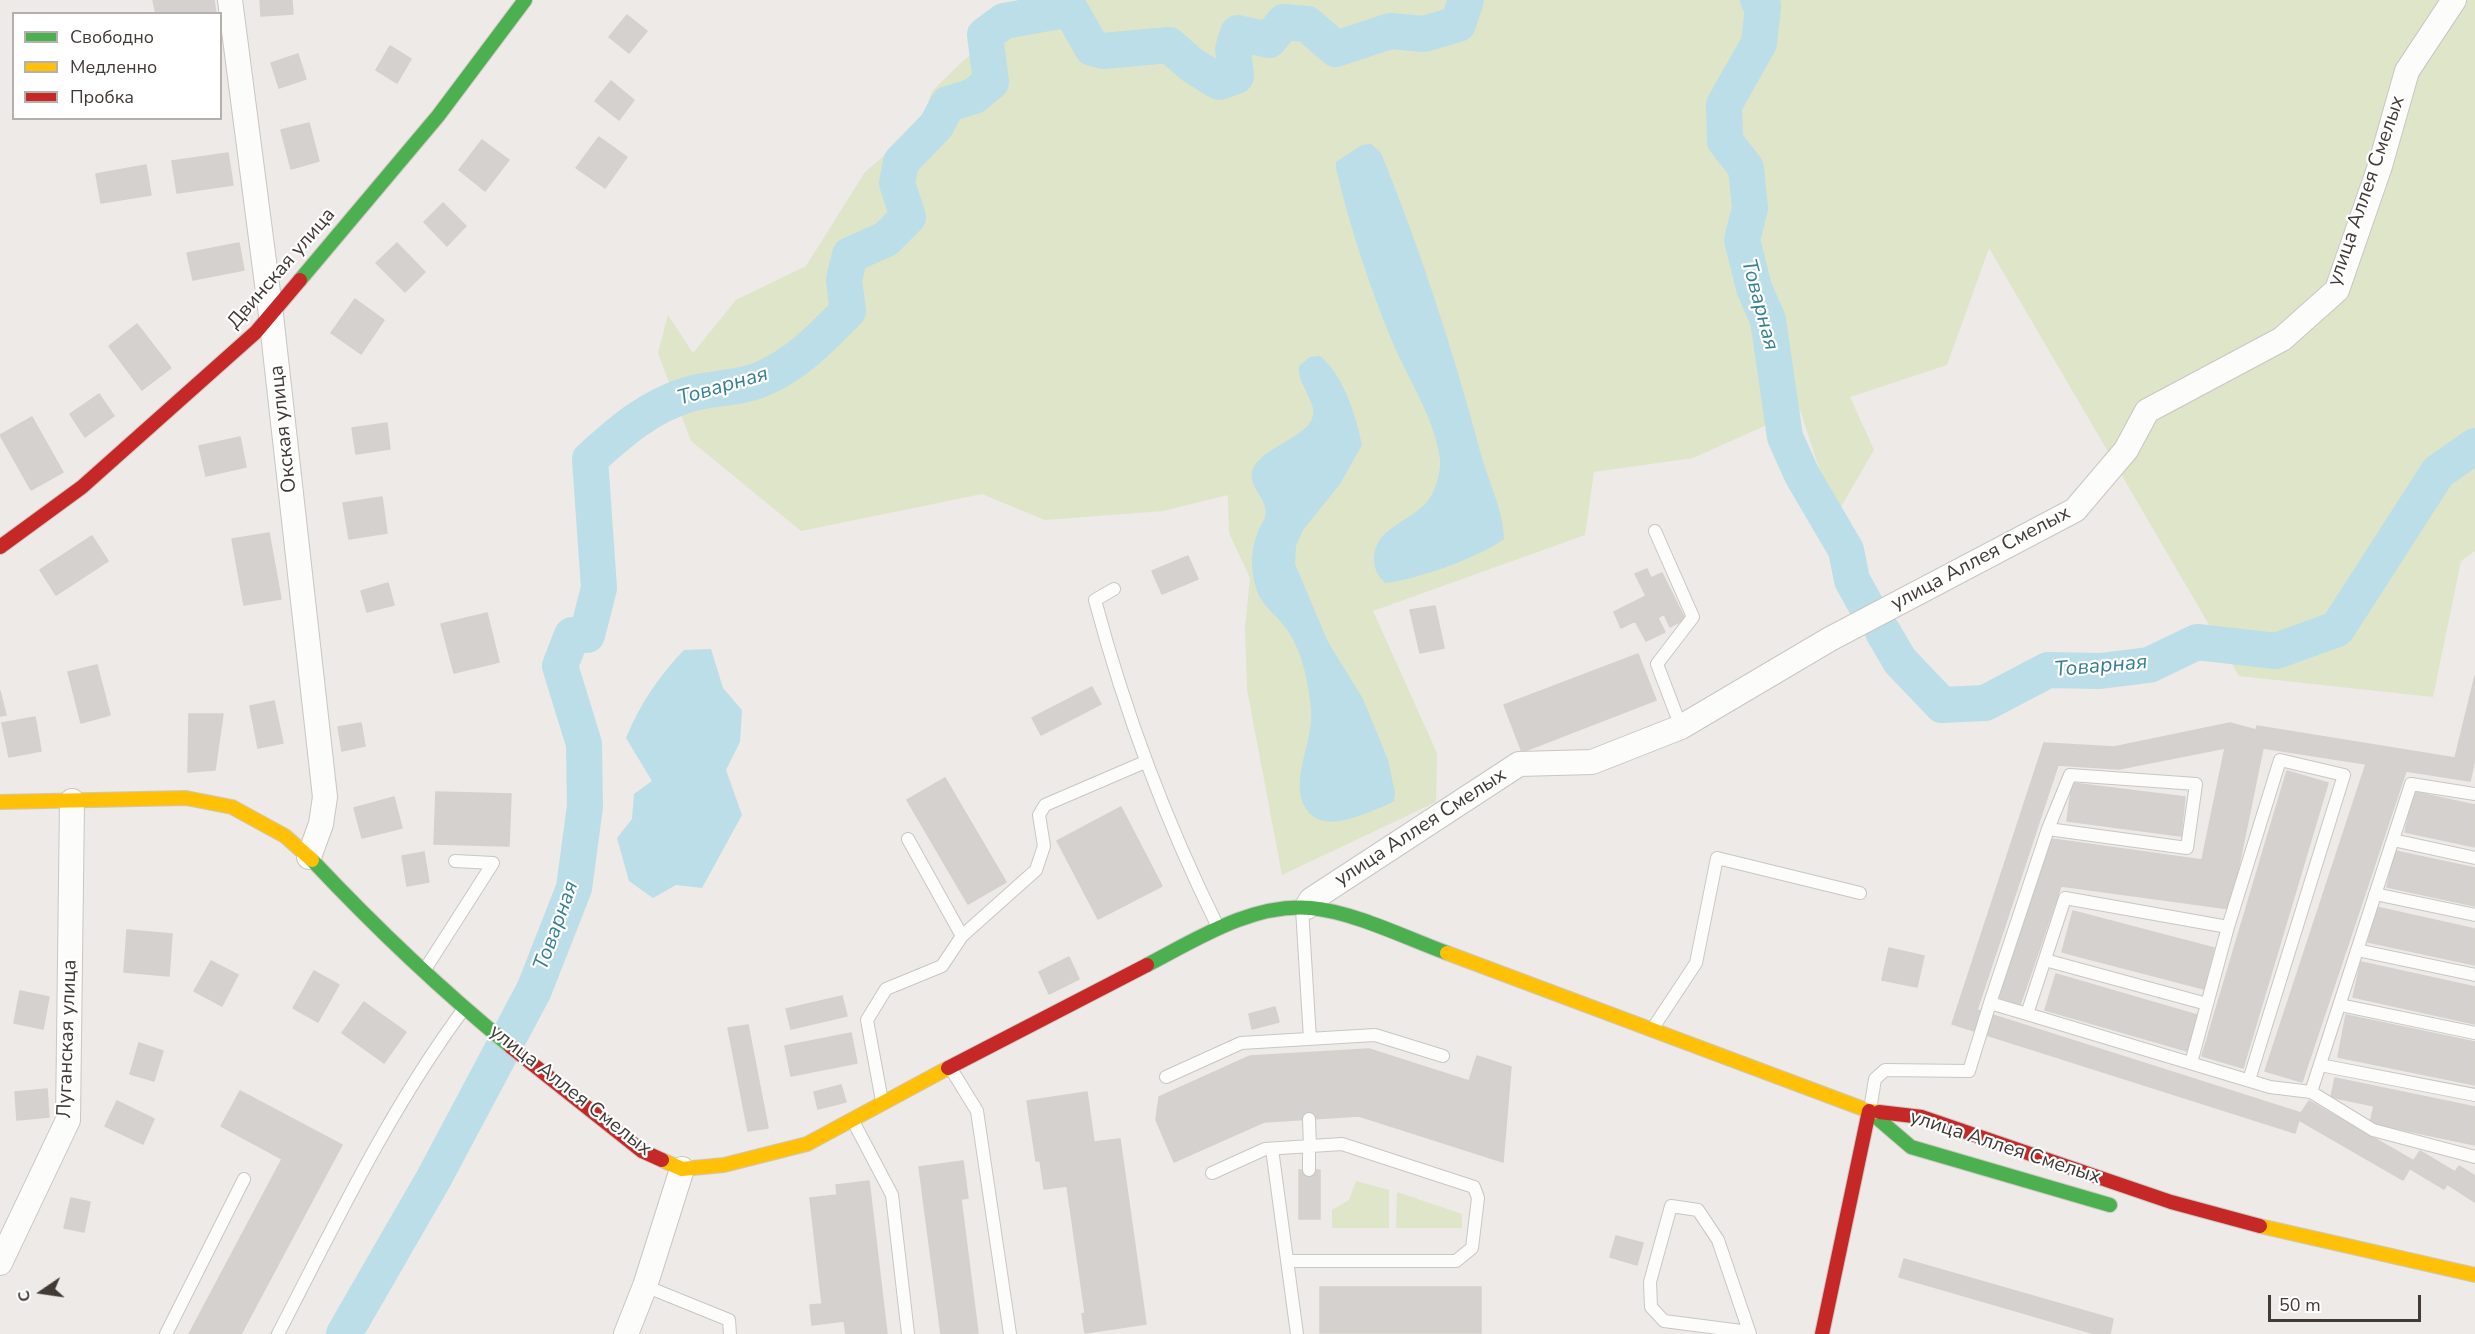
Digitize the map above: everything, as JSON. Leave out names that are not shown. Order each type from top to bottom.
[{"type":"main road","name":"Двинская улица","points":[[0,547],[82,487],[256,332],[438,116],[525,0]]},
{"type":"main road","name":"улица Аллея Смелых","points":[[0,802],[186,798],[232,807],[285,836],[309,857],[382,934],[464,1009],[642,1151],[682,1169],[724,1165],[807,1144],[882,1102],[1219,928],[1240,919],[1304,908],[1387,931],[1869,1111],[1922,1117],[2171,1202],[2314,1240],[2475,1275]]},
{"type":"main road","points":[[1822,1334],[1856,1163],[1869,1111],[1911,1147],[2124,1209]]},
{"type":"street","name":"Окская улица","points":[[230,0],[271,315],[325,797],[321,824],[309,857]]},
{"type":"street","name":"улица Аллея Смелых","points":[[1304,908],[1311,900],[1520,764],[1592,762],[1681,727],[1830,639],[2075,510],[2126,450],[2147,411],[2282,339],[2337,290],[2380,166],[2407,71],[2454,0]]},
{"type":"street","name":"Луганская улица","points":[[0,1263],[68,1120],[72,801]]},
{"type":"street","points":[[626,1334],[645,1286],[682,1169]]},
{"type":"lane","points":[[1655,531],[1694,617],[1657,664],[1681,727]]},
{"type":"lane","points":[[1114,589],[1095,600],[1145,762],[1219,928]]},
{"type":"lane","points":[[2191,1063],[2228,927],[2280,760],[2344,775],[2249,1080]]},
{"type":"lane","points":[[882,1102],[867,1020],[886,989],[942,966],[962,936],[1036,870],[1044,846],[1039,815],[1045,805],[1121,770],[1145,762]]},
{"type":"lane","points":[[1869,1111],[1875,1079],[1885,1070],[1969,1071],[2048,829],[2070,775],[2196,784],[2187,848],[2048,829]]},
{"type":"lane","points":[[2311,1092],[2411,784],[2475,794]]},
{"type":"lane","points":[[908,839],[962,936]]},
{"type":"lane","points":[[2393,840],[2475,858]]},
{"type":"lane","points":[[1653,1029],[1696,963],[1717,858],[1860,893]]},
{"type":"lane","points":[[424,972],[494,863],[455,861]]},
{"type":"lane","points":[[2375,894],[2475,915]]},
{"type":"lane","points":[[2027,1014],[2064,898],[2228,927]]},
{"type":"lane","points":[[1304,908],[1307,1039],[1305,1053]]},
{"type":"lane","points":[[2357,950],[2475,975]]},
{"type":"lane","points":[[2044,960],[2207,1004]]},
{"type":"lane","points":[[1990,1003],[2270,1087],[2311,1092],[2373,1130],[2475,1157]]},
{"type":"lane","points":[[2340,1005],[2475,1033]]},
{"type":"lane","points":[[278,1334],[376,1147],[429,1056],[464,1009]]},
{"type":"lane","points":[[1166,1077],[1241,1043],[1376,1035],[1443,1056]]},
{"type":"lane","points":[[2320,1065],[2475,1095]]},
{"type":"lane","points":[[950,1068],[976,1111],[1010,1334]]},
{"type":"lane","points":[[1309,1119],[1309,1170]]},
{"type":"lane","points":[[853,1120],[892,1195],[908,1334]]},
{"type":"lane","points":[[1212,1173],[1264,1149],[1342,1144],[1474,1187],[1478,1198],[1472,1248],[1463,1258],[1456,1261],[1287,1261]]},
{"type":"lane","points":[[1272,1149],[1298,1334]]},
{"type":"lane","points":[[166,1334],[244,1179]]},
{"type":"lane","points":[[1671,1206],[1698,1210],[1718,1240],[1749,1333],[1664,1321],[1651,1307],[1650,1282],[1671,1206]]},
{"type":"lane","points":[[645,1286],[729,1320],[730,1334]]},
{"type":"green space","points":[[1062,0],[2475,0],[2475,551],[2461,561],[2433,697],[2239,676],[1989,248],[1947,365],[1850,397],[1874,450],[1835,517],[1800,410],[1693,458],[1594,472],[1585,535],[1373,611],[1437,753],[1436,802],[1282,875],[1247,689],[1245,627],[1250,578],[1229,533],[1228,495],[1163,511],[1045,520],[982,494],[801,531],[691,441],[658,353],[668,315],[693,353],[736,300],[806,266],[865,172],[921,125],[932,91],[963,61],[1008,26]]},
{"type":"green space","points":[[1356,1181],[1389,1190],[1389,1228],[1332,1228],[1332,1210],[1349,1200]]},
{"type":"green space","points":[[1397,1192],[1462,1214],[1462,1228],[1396,1228]]},
{"type":"water","points":[[1371,144],[1381,153],[1410,227],[1435,301],[1498,505],[1504,539],[1480,553],[1447,567],[1385,583],[1378,575],[1375,566],[1376,548],[1386,533],[1427,502],[1437,481],[1440,459],[1433,429],[1392,341],[1368,277],[1347,212],[1336,168],[1336,162],[1362,145]]},
{"type":"water","points":[[1320,356],[1342,384],[1362,445],[1340,484],[1303,530],[1296,546],[1295,564],[1328,642],[1363,699],[1388,760],[1395,793],[1394,801],[1387,805],[1357,817],[1334,822],[1315,817],[1307,810],[1302,799],[1301,775],[1311,721],[1306,676],[1291,636],[1259,596],[1252,567],[1254,544],[1266,512],[1253,484],[1253,470],[1266,454],[1296,435],[1311,421],[1313,408],[1301,380],[1299,366],[1310,357]]},
{"type":"water","points":[[711,649],[723,688],[742,710],[740,742],[726,770],[742,815],[702,888],[676,885],[653,898],[629,881],[617,838],[632,819],[634,794],[652,781],[626,738],[651,691],[684,650]]},
{"type":"building","points":[[153,0],[214,0],[216,12],[156,12]]},
{"type":"building","points":[[260,0],[292,0],[293,14],[261,16]]},
{"type":"building","points":[[627,15],[647,31],[629,53],[609,37]]},
{"type":"building","points":[[390,46],[411,59],[397,83],[376,70]]},
{"type":"building","points":[[298,54],[306,79],[279,88],[271,63]]},
{"type":"building","points":[[611,81],[634,100],[619,120],[595,101]]},
{"type":"building","points":[[309,123],[319,161],[291,169],[281,130]]},
{"type":"building","points":[[599,137],[627,157],[605,188],[576,168]]},
{"type":"building","points":[[482,140],[509,160],[485,191],[459,170]]},
{"type":"building","points":[[228,153],[233,185],[177,193],[172,161]]},
{"type":"building","points":[[146,165],[151,195],[101,203],[96,174]]},
{"type":"building","points":[[443,203],[466,226],[447,246],[424,222]]},
{"type":"building","points":[[239,243],[244,270],[193,280],[187,253]]},
{"type":"building","points":[[397,243],[425,272],[405,292],[376,263]]},
{"type":"building","points":[[355,299],[384,320],[361,354],[331,333]]},
{"type":"building","points":[[137,324],[171,368],[142,390],[109,346]]},
{"type":"building","points":[[99,394],[114,416],[85,437],[70,414]]},
{"type":"building","points":[[32,417],[63,472],[31,490],[0,435]]},
{"type":"building","points":[[387,423],[390,449],[356,454],[352,428]]},
{"type":"building","points":[[240,437],[246,467],[206,476],[199,446]]},
{"type":"building","points":[[382,497],[387,533],[349,539],[343,503]]},
{"type":"building","points":[[269,533],[281,599],[244,605],[232,539]]},
{"type":"building","points":[[92,536],[108,561],[56,595],[40,570]]},
{"type":"building","points":[[1188,556],[1198,579],[1162,594],[1152,571]]},
{"type":"building","points":[[1647,569],[1651,578],[1662,573],[1685,619],[1670,627],[1664,614],[1658,618],[1665,632],[1646,641],[1635,621],[1621,628],[1614,612],[1646,596],[1635,574]]},
{"type":"building","points":[[388,583],[394,605],[367,612],[361,591]]},
{"type":"building","points":[[1435,606],[1444,648],[1420,653],[1410,610]]},
{"type":"building","points":[[487,613],[499,662],[454,673],[441,624]]},
{"type":"building","points":[[1638,654],[1656,700],[1522,752],[1504,705]]},
{"type":"building","points":[[97,665],[110,715],[81,723],[68,672]]},
{"type":"building","points":[[2475,676],[2475,759],[2470,781],[2406,771],[2302,1082],[2265,1071],[2366,764],[2263,748],[2230,909],[2061,886],[2020,1005],[1998,997],[2052,839],[2202,860],[2225,748],[2119,769],[2058,765],[1977,1010],[2301,1113],[2309,1101],[2414,1161],[2403,1180],[2299,1120],[2295,1133],[1952,1024],[2044,743],[2114,747],[2230,723],[2256,730],[2257,726],[2455,758]]},
{"type":"building","points":[[1092,687],[1101,704],[1041,735],[1032,718]]},
{"type":"building","points":[[0,691],[6,715],[0,716]]},
{"type":"building","points":[[274,701],[283,743],[258,748],[250,706]]},
{"type":"building","points":[[189,714],[223,714],[215,770],[188,772]]},
{"type":"building","points":[[35,717],[41,751],[9,757],[2,723]]},
{"type":"building","points":[[361,723],[365,746],[342,751],[338,727]]},
{"type":"building","points":[[2287,771],[2328,783],[2243,1068],[2202,1056]]},
{"type":"building","points":[[945,778],[1006,882],[968,904],[907,800]]},
{"type":"building","points":[[2072,783],[2185,797],[2181,836],[2067,821]]},
{"type":"building","points":[[436,792],[511,794],[509,846],[434,844]]},
{"type":"building","points":[[2414,792],[2475,805],[2475,847],[2405,832]]},
{"type":"building","points":[[394,797],[402,828],[362,838],[354,808]]},
{"type":"building","points":[[1121,807],[1162,886],[1098,919],[1057,841]]},
{"type":"building","points":[[2395,851],[2475,868],[2475,906],[2387,887]]},
{"type":"building","points":[[424,852],[429,882],[407,886],[402,856]]},
{"type":"building","points":[[2376,907],[2475,929],[2475,965],[2368,942]]},
{"type":"building","points":[[2073,911],[2214,948],[2204,989],[2062,952]]},
{"type":"building","points":[[127,930],[172,934],[169,976],[124,972]]},
{"type":"building","points":[[1889,948],[1924,956],[1917,987],[1882,980]]},
{"type":"building","points":[[1069,957],[1079,979],[1049,994],[1039,972]]},
{"type":"building","points":[[211,961],[238,975],[222,1006],[194,991]]},
{"type":"building","points":[[2361,962],[2475,987],[2475,1024],[2353,997]]},
{"type":"building","points":[[314,971],[339,985],[318,1022],[293,1008]]},
{"type":"building","points":[[2056,974],[2197,1015],[2187,1051],[2045,1010]]},
{"type":"building","points":[[20,991],[49,997],[43,1029],[14,1023]]},
{"type":"building","points":[[842,996],[847,1016],[791,1029],[786,1009]]},
{"type":"building","points":[[364,1002],[406,1032],[384,1063],[342,1033]]},
{"type":"building","points":[[1275,1007],[1279,1022],[1252,1029],[1249,1014]]},
{"type":"building","points":[[2346,1015],[2475,1042],[2475,1085],[2338,1057]]},
{"type":"building","points":[[748,1025],[768,1128],[748,1131],[728,1028]]},
{"type":"building","points":[[851,1033],[857,1063],[791,1076],[785,1046]]},
{"type":"building","points":[[139,1043],[163,1051],[154,1081],[130,1074]]},
{"type":"building","points":[[1369,1049],[1469,1081],[1477,1056],[1511,1067],[1503,1162],[1359,1116],[1264,1122],[1174,1162],[1156,1120],[1159,1097],[1250,1056]]},
{"type":"building","points":[[2335,1078],[2475,1107],[2475,1145],[2370,1123],[2374,1106],[2331,1097]]},
{"type":"building","points":[[841,1085],[846,1102],[818,1109],[814,1092]]},
{"type":"building","points":[[47,1089],[49,1117],[17,1120],[15,1092]]},
{"type":"building","points":[[240,1091],[342,1145],[241,1334],[189,1334],[282,1159],[221,1126]]},
{"type":"building","points":[[1087,1092],[1094,1142],[1120,1139],[1146,1324],[1085,1333],[1082,1314],[1085,1313],[1067,1186],[1044,1189],[1040,1161],[1036,1161],[1027,1101]]},
{"type":"building","points":[[117,1101],[154,1119],[143,1144],[105,1126]]},
{"type":"building","points":[[2420,1151],[2455,1172],[2444,1189],[2409,1168]]},
{"type":"building","points":[[963,1161],[968,1198],[961,1199],[978,1333],[941,1334],[919,1167]]},
{"type":"building","points":[[2459,1166],[2475,1176],[2475,1202],[2447,1184]]},
{"type":"building","points":[[1299,1170],[1320,1170],[1320,1219],[1299,1219]]},
{"type":"building","points":[[869,1181],[887,1334],[846,1334],[844,1321],[812,1325],[810,1305],[822,1304],[810,1198],[837,1195],[836,1185]]},
{"type":"building","points":[[71,1198],[90,1202],[84,1232],[64,1228]]},
{"type":"building","points":[[1616,1236],[1643,1243],[1637,1265],[1610,1257]]},
{"type":"building","points":[[1904,1259],[2113,1319],[2110,1334],[2095,1334],[1899,1277]]},
{"type":"building","points":[[1320,1287],[1481,1287],[1481,1333],[1320,1333]]},
{"type":"waterway","name":"Товарная","points":[[344,1334],[434,1178],[534,990],[574,888],[585,806],[584,744],[560,666],[572,635],[587,635],[599,588],[590,459],[624,429],[661,405],[690,394],[748,384],[778,371],[810,348],[848,311],[844,280],[850,255],[886,239],[908,217],[897,183],[901,162],[936,126],[948,104],[974,96],[991,82],[985,35],[1004,21],[1070,9],[1092,48],[1103,51],[1169,45],[1192,65],[1219,82],[1236,76],[1233,49],[1238,33],[1269,40],[1284,22],[1307,24],[1336,49],[1390,31],[1424,34],[1458,24],[1466,0]]},
{"type":"waterway","name":"Товарная","points":[[1758,0],[1763,6],[1759,43],[1724,105],[1725,141],[1746,168],[1750,208],[1742,240],[1754,288],[1768,320],[1785,437],[1802,475],[1846,550],[1852,580],[1868,609]]},
{"type":"waterway","name":"Товарная","points":[[1883,632],[1900,661],[1942,705],[1985,703],[2048,670],[2100,671],[2149,665],[2197,642],[2276,651],[2337,629],[2438,472],[2475,446]]},
{"type":"traffic: fast","points":[[300,280],[438,116],[525,0]]},
{"type":"traffic: fast","points":[[312,860],[408,957],[511,1047]]},
{"type":"traffic: fast","points":[[1147,965],[1226,925],[1268,911],[1289,908],[1328,910],[1380,926],[1447,953]]},
{"type":"traffic: fast","points":[[1869,1111],[1911,1147],[2110,1205]]},
{"type":"traffic: slow","points":[[0,802],[186,798],[232,807],[285,836],[312,860]]},
{"type":"traffic: slow","points":[[1447,953],[1869,1111],[1879,1112]]},
{"type":"traffic: slow","points":[[662,1160],[682,1169],[724,1165],[807,1144],[948,1068]]},
{"type":"traffic: slow","points":[[2260,1226],[2475,1275]]},
{"type":"traffic: jam","points":[[0,547],[82,487],[256,332],[300,280]]},
{"type":"traffic: jam","points":[[948,1068],[1147,965]]},
{"type":"traffic: jam","points":[[511,1047],[642,1151],[662,1160]]},
{"type":"traffic: jam","points":[[1822,1334],[1869,1111]]},
{"type":"traffic: jam","points":[[1879,1112],[1922,1117],[2171,1202],[2260,1226]]}]
